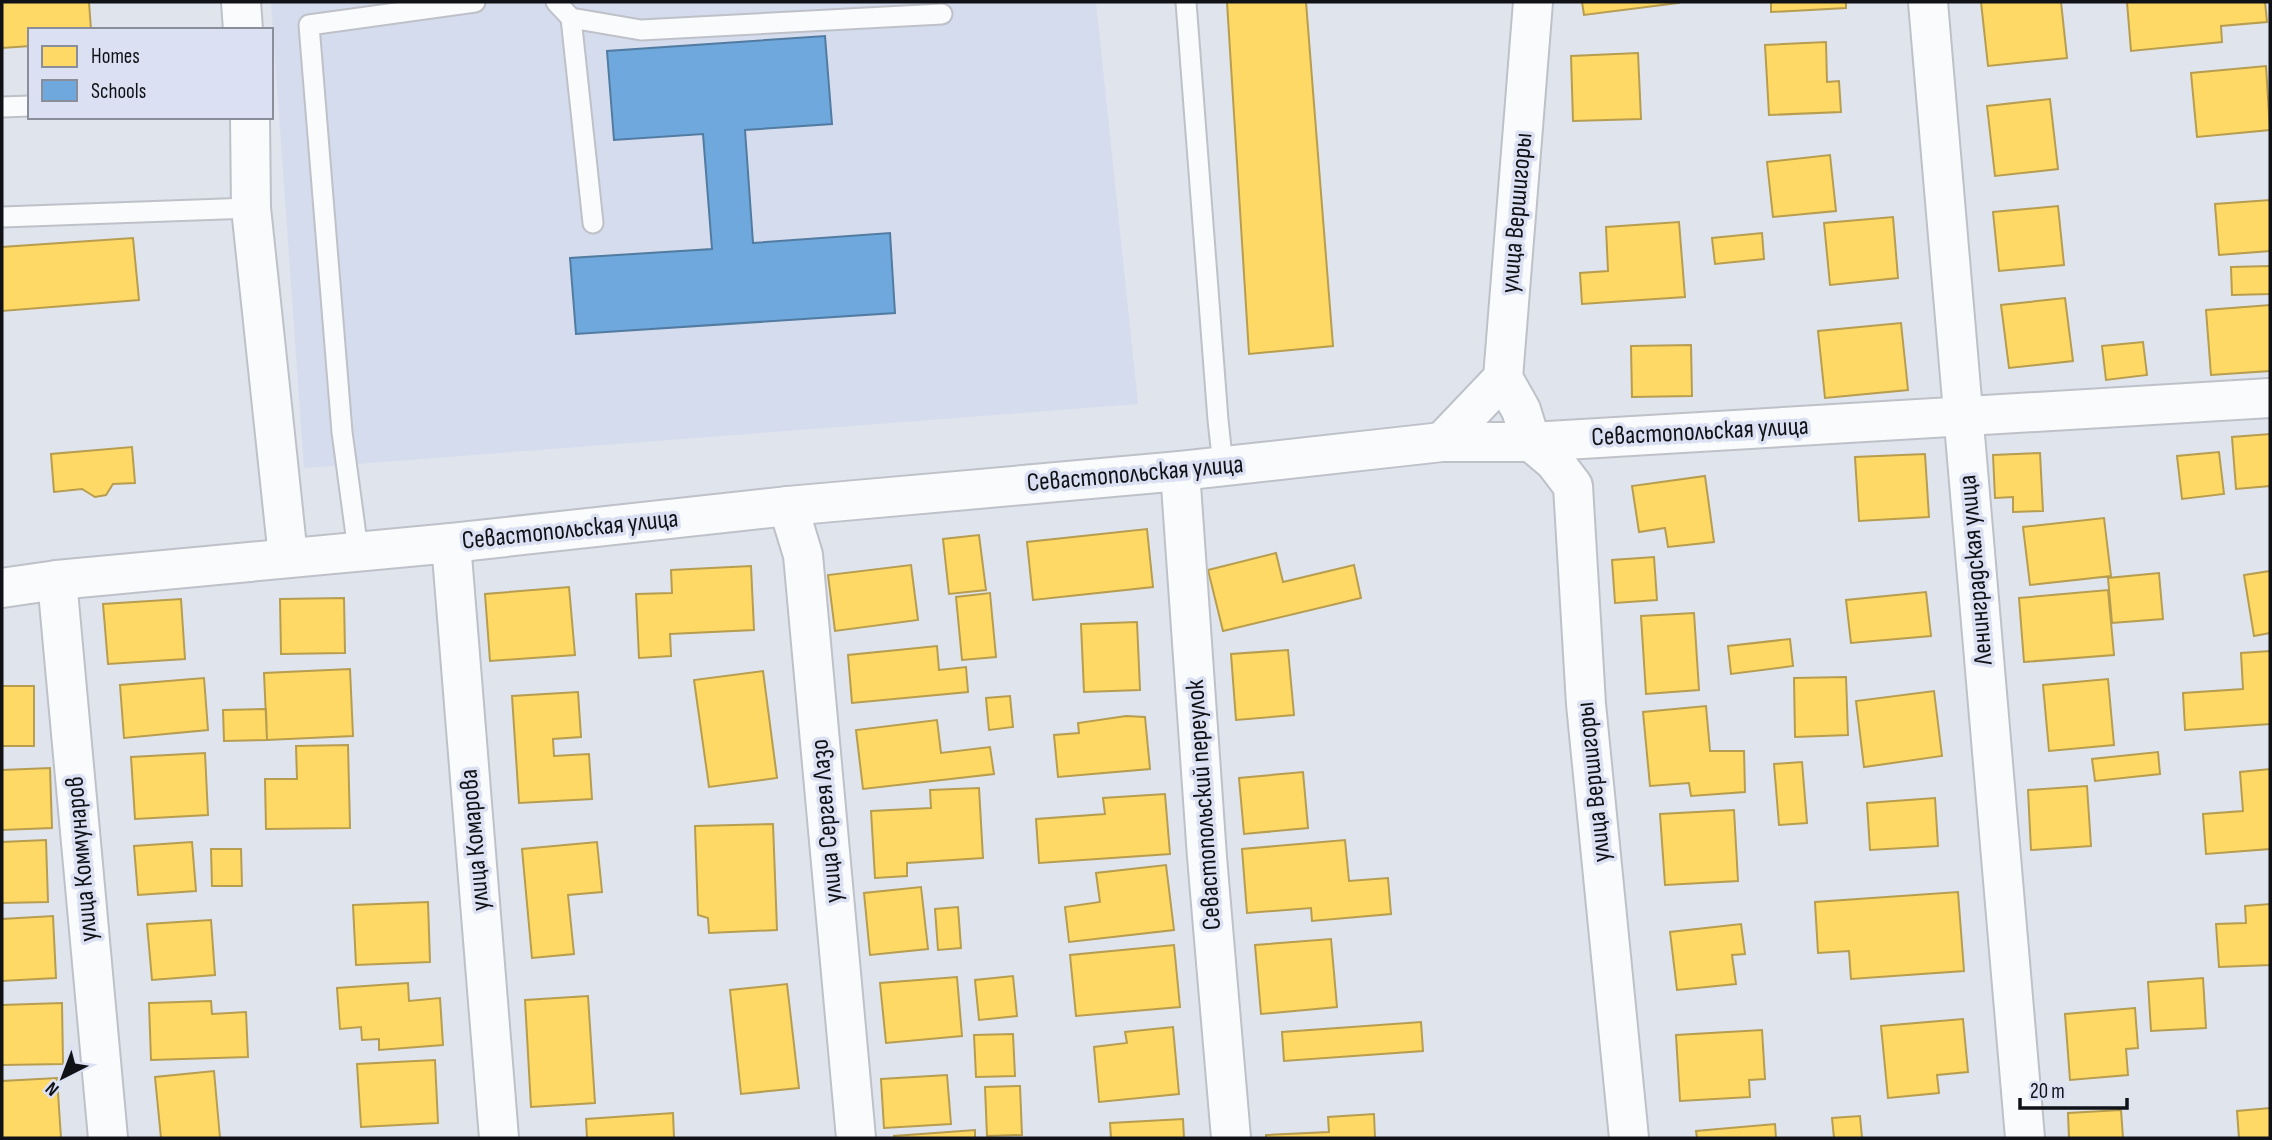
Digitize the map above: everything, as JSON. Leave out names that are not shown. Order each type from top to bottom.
[{"type":"street","points":[[241,2],[243,28]]},
{"type":"street","name":"улица Вершигоры","points":[[1503,378],[1533,2]]},
{"type":"street","name":"Ленинградская улица","points":[[1928,2],[2025,1138]]},
{"type":"street","points":[[250,119],[251,208],[288,557]]},
{"type":"street","points":[[1442,442],[1503,378],[1521,410],[1531,442]]},
{"type":"street","name":"Севастопольская улица","points":[[2,588],[57,580],[788,506],[1180,471],[1442,442],[1531,442],[2270,398]]},
{"type":"street","name":"улица Вершигоры","points":[[1531,442],[1555,461],[1573,486],[1586,704],[1629,1138]]},
{"type":"street","name":"Севастопольский переулок","points":[[1180,471],[1207,857],[1231,1138]]},
{"type":"street","name":"улица Сергея Лазо","points":[[788,506],[803,555],[856,1138]]},
{"type":"street","name":"улица Комарова","points":[[451,542],[499,1138]]},
{"type":"street","name":"улица Коммунаров","points":[[57,580],[108,1138]]},
{"type":"lane","points":[[358,550],[342,432],[309,25],[475,2]]},
{"type":"lane","points":[[556,2],[571,18],[593,223]]},
{"type":"lane","points":[[1186,2],[1217,420],[1223,466]]},
{"type":"lane","points":[[571,18],[641,30],[942,15]]},
{"type":"lane","points":[[2,107],[28,106]]},
{"type":"lane","points":[[2,217],[251,208]]},
{"type":"shaded area","points":[[271,2],[1096,2],[1138,404],[304,468]]},
{"type":"building: Homes","points":[[2,2],[89,2],[91,28],[28,28],[28,46],[2,48]]},
{"type":"building: Homes","points":[[1227,2],[1306,2],[1333,346],[1249,354]]},
{"type":"building: Homes","points":[[1582,2],[1677,2],[1678,3],[1584,15]]},
{"type":"building: Homes","points":[[1771,2],[1846,2],[1846,8],[1771,12]]},
{"type":"building: Homes","points":[[1981,2],[2061,2],[2067,58],[1988,66]]},
{"type":"building: Homes","points":[[2127,2],[2265,2],[2267,22],[2221,26],[2222,42],[2131,51]]},
{"type":"building: Homes","points":[[1826,42],[1827,82],[1839,81],[1841,112],[1769,115],[1765,45]]},
{"type":"building: Homes","points":[[1638,53],[1641,119],[1573,121],[1571,56]]},
{"type":"building: Homes","points":[[2266,66],[2270,130],[2197,137],[2191,73]]},
{"type":"building: Homes","points":[[2050,99],[2058,169],[1995,176],[1987,106]]},
{"type":"building: Homes","points":[[1830,155],[1836,211],[1773,217],[1767,162]]},
{"type":"building: Homes","points":[[2270,200],[2270,251],[2219,255],[2215,204]]},
{"type":"building: Homes","points":[[2058,206],[2064,265],[1999,271],[1993,212]]},
{"type":"building: Homes","points":[[1893,217],[1898,278],[1830,285],[1824,223]]},
{"type":"building: Homes","points":[[1679,222],[1685,297],[1582,304],[1580,273],[1608,271],[1606,227]]},
{"type":"building: Homes","points":[[1762,233],[1764,259],[1715,264],[1712,238]]},
{"type":"building: Homes","points":[[133,238],[139,300],[2,311],[2,247]]},
{"type":"building: Homes","points":[[2270,266],[2270,294],[2232,295],[2231,267]]},
{"type":"building: Homes","points":[[2065,298],[2073,361],[2009,368],[2001,305]]},
{"type":"building: Homes","points":[[2270,305],[2270,371],[2211,375],[2206,310]]},
{"type":"building: Homes","points":[[1901,323],[1908,390],[1825,398],[1818,331]]},
{"type":"building: Homes","points":[[2143,342],[2147,375],[2106,380],[2102,346]]},
{"type":"building: Homes","points":[[1691,345],[1692,396],[1632,397],[1631,346]]},
{"type":"building: Homes","points":[[2270,434],[2270,486],[2236,489],[2232,437]]},
{"type":"building: Homes","points":[[132,447],[135,483],[113,484],[106,495],[95,497],[82,489],[54,492],[51,454]]},
{"type":"building: Homes","points":[[2219,452],[2224,494],[2182,499],[2177,456]]},
{"type":"building: Homes","points":[[2040,453],[2043,511],[2013,512],[2013,497],[1995,498],[1993,455]]},
{"type":"building: Homes","points":[[1925,454],[1929,517],[1859,521],[1855,457]]},
{"type":"building: Homes","points":[[1705,476],[1714,542],[1668,547],[1665,528],[1639,532],[1632,486]]},
{"type":"building: Homes","points":[[2104,518],[2111,576],[2030,585],[2023,527]]},
{"type":"building: Homes","points":[[1147,529],[1153,587],[1033,600],[1027,542]]},
{"type":"building: Homes","points":[[979,535],[986,590],[949,594],[943,539]]},
{"type":"building: Homes","points":[[1276,553],[1283,582],[1354,565],[1361,598],[1223,631],[1208,570]]},
{"type":"building: Homes","points":[[1654,557],[1657,600],[1615,603],[1612,560]]},
{"type":"building: Homes","points":[[911,565],[918,620],[835,631],[828,575]]},
{"type":"building: Homes","points":[[751,566],[754,630],[670,634],[671,656],[639,658],[636,594],[672,593],[671,570]]},
{"type":"building: Homes","points":[[2270,571],[2270,633],[2254,636],[2244,575]]},
{"type":"building: Homes","points":[[2159,573],[2163,619],[2112,623],[2108,578]]},
{"type":"building: Homes","points":[[569,587],[575,655],[490,661],[485,594]]},
{"type":"building: Homes","points":[[2108,590],[2114,655],[2024,662],[2019,598]]},
{"type":"building: Homes","points":[[1926,592],[1931,636],[1851,643],[1846,600]]},
{"type":"building: Homes","points":[[990,593],[996,657],[962,660],[956,597]]},
{"type":"building: Homes","points":[[344,598],[345,653],[281,654],[280,599]]},
{"type":"building: Homes","points":[[181,599],[185,659],[108,664],[103,604]]},
{"type":"building: Homes","points":[[1694,613],[1699,690],[1646,694],[1641,616]]},
{"type":"building: Homes","points":[[1137,622],[1140,690],[1084,692],[1081,624]]},
{"type":"building: Homes","points":[[1790,639],[1793,666],[1731,674],[1728,646]]},
{"type":"building: Homes","points":[[937,646],[939,670],[966,667],[968,692],[852,703],[848,655]]},
{"type":"building: Homes","points":[[1288,650],[1294,715],[1236,720],[1231,654]]},
{"type":"building: Homes","points":[[2270,651],[2270,724],[2185,730],[2183,693],[2243,689],[2241,653]]},
{"type":"building: Homes","points":[[350,669],[353,736],[267,740],[264,673]]},
{"type":"building: Homes","points":[[763,671],[777,778],[709,787],[694,680]]},
{"type":"building: Homes","points":[[1846,677],[1848,735],[1795,737],[1794,678]]},
{"type":"building: Homes","points":[[204,678],[208,730],[124,738],[120,685]]},
{"type":"building: Homes","points":[[2108,679],[2114,745],[2049,751],[2043,685]]},
{"type":"building: Homes","points":[[2,686],[34,686],[34,746],[2,746]]},
{"type":"building: Homes","points":[[1934,691],[1942,756],[1864,767],[1856,701]]},
{"type":"building: Homes","points":[[578,692],[581,737],[553,739],[554,756],[589,754],[592,799],[519,803],[512,696]]},
{"type":"building: Homes","points":[[1010,696],[1013,727],[989,730],[986,698]]},
{"type":"building: Homes","points":[[1706,706],[1710,751],[1744,751],[1745,792],[1691,796],[1689,783],[1650,786],[1643,712]]},
{"type":"building: Homes","points":[[266,709],[267,740],[224,741],[223,710]]},
{"type":"building: Homes","points":[[1126,716],[1145,717],[1150,769],[1058,777],[1054,735],[1079,733],[1078,723]]},
{"type":"building: Homes","points":[[937,720],[941,753],[990,747],[994,774],[863,789],[856,730]]},
{"type":"building: Homes","points":[[348,745],[350,828],[266,829],[265,779],[297,779],[296,746]]},
{"type":"building: Homes","points":[[2158,752],[2160,774],[2095,781],[2092,759]]},
{"type":"building: Homes","points":[[205,753],[208,815],[135,819],[131,757]]},
{"type":"building: Homes","points":[[1802,762],[1807,823],[1779,825],[1774,764]]},
{"type":"building: Homes","points":[[50,768],[52,828],[2,830],[2,770]]},
{"type":"building: Homes","points":[[2270,769],[2270,849],[2206,854],[2203,814],[2243,811],[2240,772]]},
{"type":"building: Homes","points":[[1303,772],[1308,828],[1244,834],[1239,778]]},
{"type":"building: Homes","points":[[2087,786],[2091,846],[2031,850],[2028,790]]},
{"type":"building: Homes","points":[[979,788],[983,858],[907,863],[907,876],[875,878],[871,811],[931,808],[930,790]]},
{"type":"building: Homes","points":[[1165,794],[1170,854],[1039,863],[1036,819],[1105,814],[1103,798]]},
{"type":"building: Homes","points":[[1935,798],[1938,846],[1870,850],[1867,803]]},
{"type":"building: Homes","points":[[1734,810],[1738,881],[1665,885],[1660,814]]},
{"type":"building: Homes","points":[[773,824],[777,930],[709,933],[708,918],[698,915],[695,826]]},
{"type":"building: Homes","points":[[46,840],[48,902],[2,903],[2,842]]},
{"type":"building: Homes","points":[[1345,840],[1349,881],[1388,878],[1391,914],[1312,921],[1311,908],[1247,913],[1242,849]]},
{"type":"building: Homes","points":[[192,842],[196,891],[138,895],[134,846]]},
{"type":"building: Homes","points":[[597,842],[602,892],[568,895],[574,954],[532,958],[522,849]]},
{"type":"building: Homes","points":[[211,849],[241,849],[242,886],[212,886]]},
{"type":"building: Homes","points":[[1166,865],[1174,930],[1069,942],[1065,907],[1100,902],[1096,873]]},
{"type":"building: Homes","points":[[921,887],[928,949],[870,955],[864,893]]},
{"type":"building: Homes","points":[[1958,892],[1964,971],[1851,979],[1849,951],[1818,953],[1815,902]]},
{"type":"building: Homes","points":[[428,902],[430,962],[356,965],[353,905]]},
{"type":"building: Homes","points":[[2270,904],[2270,965],[2219,967],[2216,924],[2246,923],[2245,906]]},
{"type":"building: Homes","points":[[958,907],[961,948],[938,950],[935,909]]},
{"type":"building: Homes","points":[[53,916],[56,978],[2,981],[2,919]]},
{"type":"building: Homes","points":[[211,920],[215,975],[152,980],[147,924]]},
{"type":"building: Homes","points":[[1741,924],[1745,954],[1732,955],[1736,984],[1677,990],[1670,932]]},
{"type":"building: Homes","points":[[1331,939],[1337,1007],[1261,1014],[1255,945]]},
{"type":"building: Homes","points":[[1174,945],[1180,1007],[1076,1016],[1070,955]]},
{"type":"building: Homes","points":[[1013,976],[1017,1016],[979,1020],[975,980]]},
{"type":"building: Homes","points":[[957,977],[962,1036],[886,1043],[880,983]]},
{"type":"building: Homes","points":[[2203,978],[2206,1028],[2151,1031],[2148,982]]},
{"type":"building: Homes","points":[[408,983],[409,1001],[440,998],[443,1045],[379,1050],[379,1039],[362,1040],[361,1027],[340,1029],[337,988]]},
{"type":"building: Homes","points":[[787,984],[799,1088],[741,1094],[730,990]]},
{"type":"building: Homes","points":[[588,996],[595,1103],[531,1107],[525,1000]]},
{"type":"building: Homes","points":[[211,1001],[212,1014],[246,1012],[248,1057],[151,1060],[149,1003]]},
{"type":"building: Homes","points":[[62,1003],[63,1064],[2,1065],[2,1005]]},
{"type":"building: Homes","points":[[2135,1008],[2138,1048],[2126,1049],[2128,1075],[2070,1080],[2065,1014]]},
{"type":"building: Homes","points":[[1963,1019],[1968,1072],[1937,1075],[1939,1093],[1888,1098],[1881,1026]]},
{"type":"building: Homes","points":[[1421,1022],[1423,1051],[1284,1061],[1282,1032]]},
{"type":"building: Homes","points":[[1173,1027],[1179,1094],[1099,1102],[1094,1047],[1127,1043],[1125,1032]]},
{"type":"building: Homes","points":[[1762,1030],[1765,1079],[1749,1080],[1750,1097],[1680,1101],[1676,1035]]},
{"type":"building: Homes","points":[[1013,1034],[1015,1076],[976,1077],[974,1035]]},
{"type":"building: Homes","points":[[435,1060],[438,1123],[361,1127],[357,1064]]},
{"type":"building: Homes","points":[[214,1071],[220,1138],[161,1138],[155,1077]]},
{"type":"building: Homes","points":[[947,1075],[951,1124],[884,1128],[881,1079]]},
{"type":"building: Homes","points":[[57,1078],[61,1138],[2,1138],[2,1081]]},
{"type":"building: Homes","points":[[1020,1086],[1022,1135],[987,1136],[985,1087]]},
{"type":"building: Homes","points":[[2270,1108],[2270,1138],[2239,1138],[2237,1111]]},
{"type":"building: Homes","points":[[2121,1110],[2123,1138],[2069,1138],[2068,1113]]},
{"type":"building: Homes","points":[[673,1113],[674,1138],[587,1138],[586,1119]]},
{"type":"building: Homes","points":[[1374,1114],[1375,1138],[1266,1138],[1266,1135],[1329,1132],[1328,1117]]},
{"type":"building: Homes","points":[[1860,1116],[1862,1138],[1834,1138],[1832,1118]]},
{"type":"building: Homes","points":[[1183,1119],[1184,1138],[1111,1138],[1110,1123]]},
{"type":"building: Homes","points":[[1775,1124],[1776,1138],[1697,1138],[1696,1131]]},
{"type":"building: Homes","points":[[975,1130],[975,1138],[894,1138],[894,1136]]},
{"type":"building: Schools","points":[[825,36],[832,124],[745,130],[753,243],[890,233],[895,313],[576,334],[570,258],[712,249],[703,134],[614,140],[607,51]]}]
